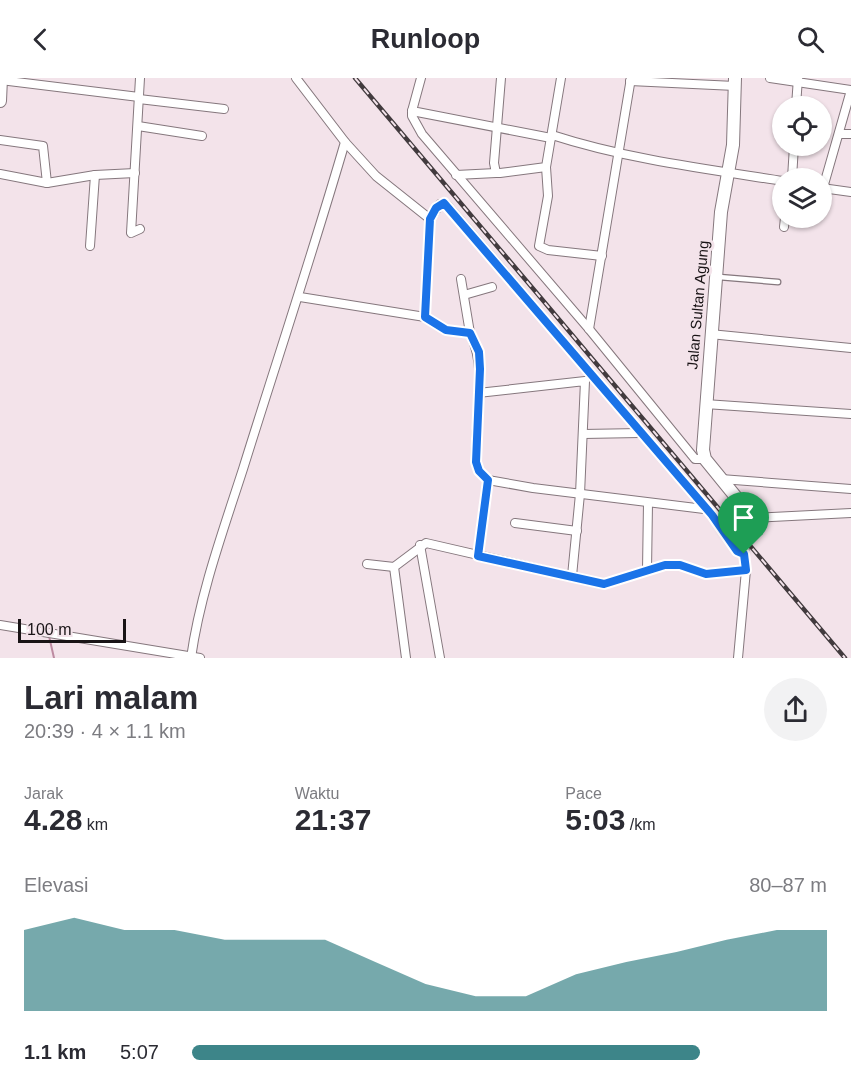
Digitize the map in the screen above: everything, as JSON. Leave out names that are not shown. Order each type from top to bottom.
[{"type":"street","points":[[140,78],[131,233],[140,229]]},
{"type":"street","points":[[296,78],[345,142],[376,176],[430,219]]},
{"type":"street","points":[[421,78],[412,116],[422,134],[589,329],[695,459],[705,459],[753,518]]},
{"type":"street","points":[[496,173],[501,78]]},
{"type":"street","points":[[561,78],[546,167],[548,196],[539,246],[548,250],[602,256]]},
{"type":"street","points":[[770,78],[798,80],[851,90],[828,168]]},
{"type":"street","points":[[0,101],[1,79],[54,82],[139,98],[224,109]]},
{"type":"street","points":[[589,329],[630,80],[735,82]]},
{"type":"street","points":[[797,96],[798,80]]},
{"type":"street","name":"Jalan Sultan Agung","points":[[705,459],[702,440],[710,334],[721,212],[733,146],[735,82]]},
{"type":"street","points":[[412,111],[497,129],[551,137],[619,152],[772,179]]},
{"type":"street","points":[[138,126],[202,136]]},
{"type":"street","points":[[839,134],[851,134]]},
{"type":"street","points":[[0,140],[43,146],[47,183]]},
{"type":"street","points":[[0,625],[194,657],[196,623],[300,297],[345,142]]},
{"type":"street","points":[[456,175],[546,167]]},
{"type":"street","points":[[0,174],[47,183],[95,175],[135,172]]},
{"type":"street","points":[[90,246],[95,175]]},
{"type":"street","points":[[832,189],[851,192]]},
{"type":"street","points":[[425,317],[430,219],[440,204],[447,205],[704,509],[712,515],[737,551],[744,554]]},
{"type":"street","points":[[461,279],[470,333],[479,352],[476,462],[479,471],[488,480],[704,509]]},
{"type":"street","points":[[464,295],[492,287]]},
{"type":"street","points":[[300,297],[425,317],[446,330],[470,333]]},
{"type":"street","points":[[710,334],[851,348]]},
{"type":"street","points":[[572,576],[580,494],[586,370]]},
{"type":"street","points":[[478,393],[585,381]]},
{"type":"street","points":[[705,404],[851,414]]},
{"type":"street","points":[[583,434],[640,433]]},
{"type":"street","points":[[720,479],[851,489]]},
{"type":"street","points":[[478,556],[488,480]]},
{"type":"street","points":[[647,571],[648,503]]},
{"type":"street","points":[[753,518],[851,513]]},
{"type":"street","points":[[738,658],[746,570],[744,554],[753,518]]},
{"type":"street","points":[[515,523],[577,531]]},
{"type":"street","points":[[367,564],[394,567],[420,545],[429,543],[604,584],[672,565],[706,574],[746,570]]},
{"type":"street","points":[[420,545],[440,658]]},
{"type":"street","points":[[394,567],[406,658]]},
{"type":"lane","points":[[716,276],[778,282]]},
{"type":"waterway","points":[[49,636],[54,658]]},
{"type":"railway","points":[[355,78],[845,658]]},
{"type":"route","points":[[440,204],[447,205],[501,267],[704,509],[712,515],[737,551],[744,554],[746,570],[706,574],[680,565],[665,565],[604,584],[478,556],[488,480],[479,471],[476,462],[479,352],[470,333],[446,330],[425,317],[430,219],[440,204]]}]
